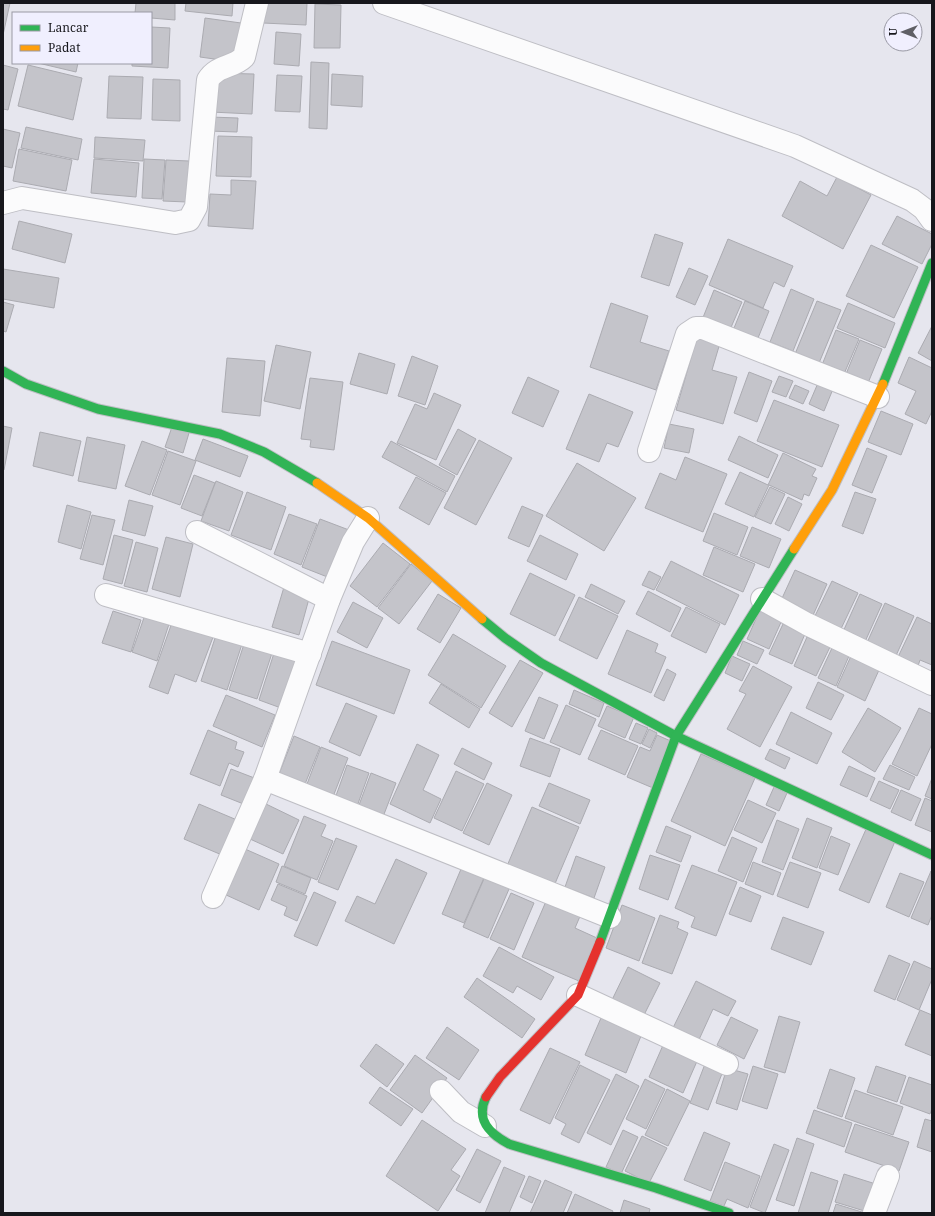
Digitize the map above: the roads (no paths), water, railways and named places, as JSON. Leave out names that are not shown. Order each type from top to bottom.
[{"type":"street","points":[[3,203],[22,198],[175,222],[190,220],[196,207],[208,80],[212,72],[244,58],[257,3]]},
{"type":"street","points":[[384,3],[794,146],[912,200],[924,209],[932,220]]},
{"type":"street","points":[[485,1126],[482,1113],[485,1099],[500,1077],[578,995],[610,917],[676,736],[832,490],[878,397],[932,263]]},
{"type":"street","points":[[649,451],[687,334],[696,328],[703,328],[878,397]]},
{"type":"street","points":[[3,371],[26,384],[98,409],[220,434],[264,452],[313,480],[368,518],[458,599],[505,638],[541,663],[676,736],[932,855]]},
{"type":"street","points":[[213,897],[265,779],[329,599],[353,542],[368,518]]},
{"type":"street","points":[[197,532],[329,599]]},
{"type":"street","points":[[106,595],[310,654]]},
{"type":"street","points":[[762,599],[807,624],[932,684]]},
{"type":"street","points":[[265,779],[610,917]]},
{"type":"street","points":[[578,995],[727,1064]]},
{"type":"street","points":[[441,1091],[461,1112],[485,1126],[495,1137],[509,1144],[656,1188],[729,1213]]},
{"type":"street","points":[[874,1213],[888,1176]]}]
